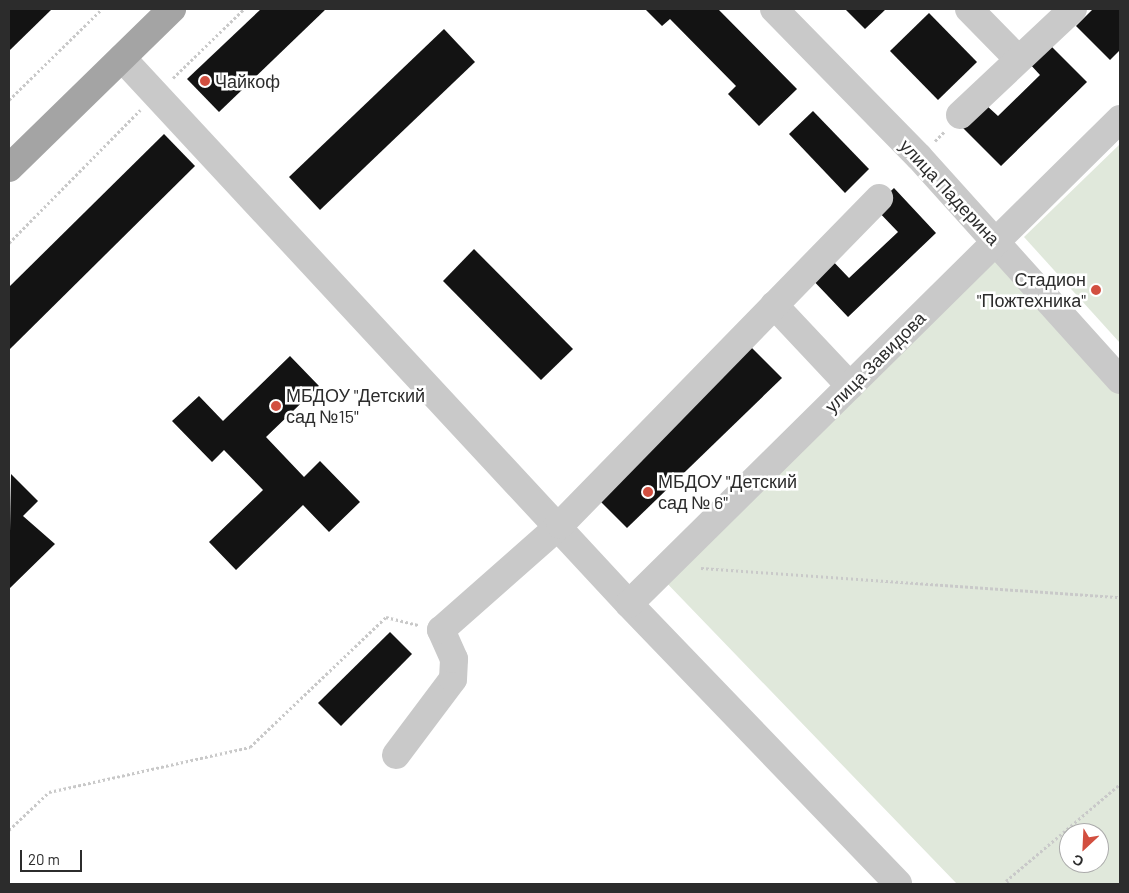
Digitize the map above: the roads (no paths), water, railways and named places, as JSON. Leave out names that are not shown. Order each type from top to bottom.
[{"type":"main road","points":[[9,168],[172,9]]},
{"type":"street","name":"улица Падерина","points":[[774,9],[997,241],[1120,380]]},
{"type":"street","points":[[969,9],[1017,58]]},
{"type":"street","points":[[960,115],[1017,58],[1073,9]]},
{"type":"street","points":[[122,58],[157,93],[560,525],[629,604],[898,884]]},
{"type":"street","name":"улица Завидова","points":[[629,604],[1120,119]]},
{"type":"street","points":[[396,755],[453,679],[454,658],[441,630],[560,525],[879,198]]},
{"type":"street","points":[[774,305],[850,386]]},
{"type":"place","name":"Чайкоф","points":[[205,81]]},
{"type":"place","name":"Стадион \"Пожтехника\"","points":[[1096,290]]},
{"type":"place","name":"МБДОУ \"Детский сад №15\"","points":[[276,406]]},
{"type":"place","name":"МБДОУ \"Детский сад № 6\"","points":[[648,492]]}]
